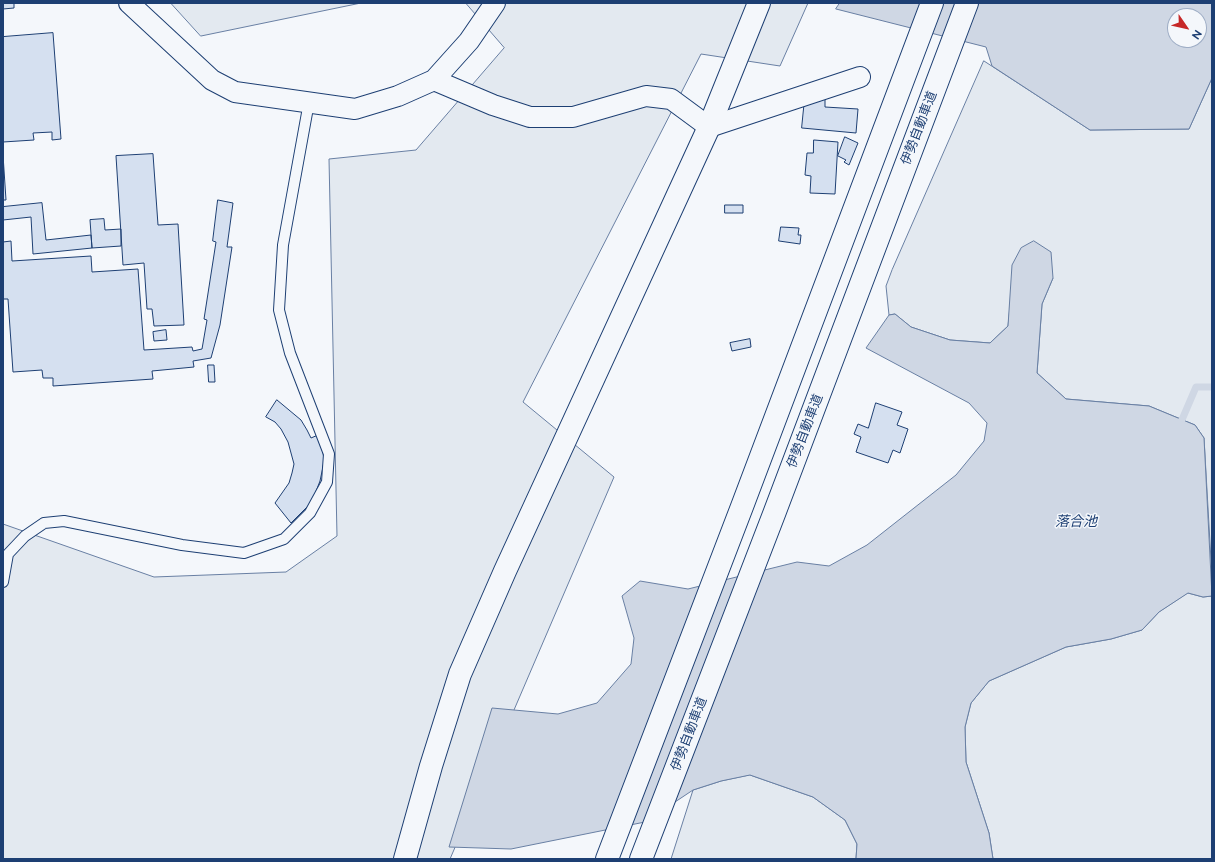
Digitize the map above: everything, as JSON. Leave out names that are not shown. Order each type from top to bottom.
[{"type":"main road","points":[[405,859],[431,766],[460,674],[508,564],[709,127],[759,3]]},
{"type":"main road","points":[[607,859],[932,3]]},
{"type":"main road","name":"伊勢自動車道","points":[[641,859],[967,3]]},
{"type":"street","points":[[129,3],[212,80],[235,92],[355,109],[398,96],[434,80],[469,41],[496,3]]},
{"type":"street","points":[[434,80],[493,105],[530,117],[573,116],[646,96],[670,99],[709,127],[860,77]]},
{"type":"lane","points":[[3,582],[8,554],[24,536],[44,524],[64,521],[182,545],[244,553],[284,538],[310,513],[327,482],[329,454],[290,353],[280,310],[283,245],[310,102]]},
{"type":"shaded area","points":[[171,3],[361,3],[201,36]]},
{"type":"shaded area","points":[[466,3],[808,3],[780,66],[701,54],[523,402],[614,477],[450,859],[3,859],[3,524],[154,577],[286,572],[337,536],[329,159],[416,150],[504,48]]},
{"type":"shaded area","points":[[984,61],[1090,130],[1189,129],[1212,78],[1212,578],[1204,438],[1195,425],[1149,406],[1066,399],[1037,373],[1042,304],[1053,278],[1011,298],[1008,326],[990,343],[950,340],[911,327],[895,314],[889,315],[886,286]]},
{"type":"shaded area","points":[[1188,593],[1203,597],[1212,596],[1212,859],[993,859],[989,833],[966,762],[965,727],[971,703],[989,681],[1066,647],[1111,639],[1142,630],[1159,612]]},
{"type":"shaded area","points":[[750,775],[813,797],[845,820],[857,844],[856,859],[671,859],[693,790],[721,781]]},
{"type":"water","points":[[840,3],[1212,3],[1212,78],[1189,129],[1090,130],[992,66],[986,47],[836,9]]},
{"type":"water","name":"落合池","points":[[1034,241],[1051,252],[1053,278],[1042,304],[1037,373],[1066,399],[1149,406],[1195,425],[1204,438],[1212,596],[1203,597],[1188,593],[1159,612],[1142,630],[1111,639],[1066,647],[989,681],[971,703],[965,727],[966,762],[989,833],[993,859],[856,859],[857,844],[845,820],[813,797],[750,775],[721,781],[693,790],[645,822],[511,849],[449,847],[492,708],[558,714],[597,703],[631,664],[634,638],[622,596],[640,581],[688,589],[797,562],[829,566],[867,545],[956,475],[984,441],[987,423],[969,403],[866,348],[889,315],[895,314],[911,327],[950,340],[990,343],[1008,326],[1012,265],[1021,248]]},
{"type":"building","points":[[3,3],[14,3],[14,8],[3,9]]},
{"type":"building","points":[[53,33],[61,139],[52,140],[52,132],[33,133],[34,140],[3,142],[3,37]]},
{"type":"building","points":[[805,98],[825,99],[825,107],[858,109],[856,133],[802,128]]},
{"type":"building","points":[[845,137],[858,143],[849,165],[844,162],[846,160],[838,156]]},
{"type":"building","points":[[814,140],[838,142],[835,194],[810,193],[811,176],[805,175],[807,153],[813,153]]},
{"type":"building","points":[[153,154],[158,225],[178,224],[184,325],[154,326],[152,309],[147,309],[144,263],[123,265],[116,156]]},
{"type":"building","points":[[3,155],[6,200],[3,200]]},
{"type":"building","points":[[218,200],[233,203],[227,247],[232,247],[220,325],[211,358],[193,361],[194,367],[152,371],[153,379],[53,386],[53,378],[43,378],[42,370],[13,372],[8,299],[3,299],[3,242],[11,241],[12,261],[91,256],[92,272],[138,269],[144,350],[192,347],[193,351],[202,349],[207,320],[204,319],[216,242],[213,241]]},
{"type":"building","points":[[42,203],[46,240],[91,235],[92,248],[33,254],[31,217],[3,220],[3,207]]},
{"type":"building","points":[[725,205],[743,205],[743,213],[725,213]]},
{"type":"building","points":[[104,219],[105,230],[121,229],[121,246],[92,248],[90,220]]},
{"type":"building","points":[[781,227],[799,228],[798,235],[801,235],[800,244],[779,241]]},
{"type":"building","points":[[166,330],[167,340],[154,341],[153,332]]},
{"type":"building","points":[[750,339],[751,347],[732,351],[730,343]]},
{"type":"building","points":[[208,365],[214,365],[215,382],[209,382]]},
{"type":"building","points":[[277,400],[301,420],[311,438],[318,435],[323,451],[324,462],[320,481],[315,494],[309,505],[291,523],[275,503],[289,483],[294,464],[288,442],[281,429],[275,422],[266,417]]},
{"type":"building","points":[[876,403],[902,412],[897,425],[908,429],[900,453],[893,450],[888,463],[856,452],[861,437],[854,434],[858,424],[868,428]]},
{"type":"waterway","points":[[1181,422],[1196,387],[1212,387]]}]
